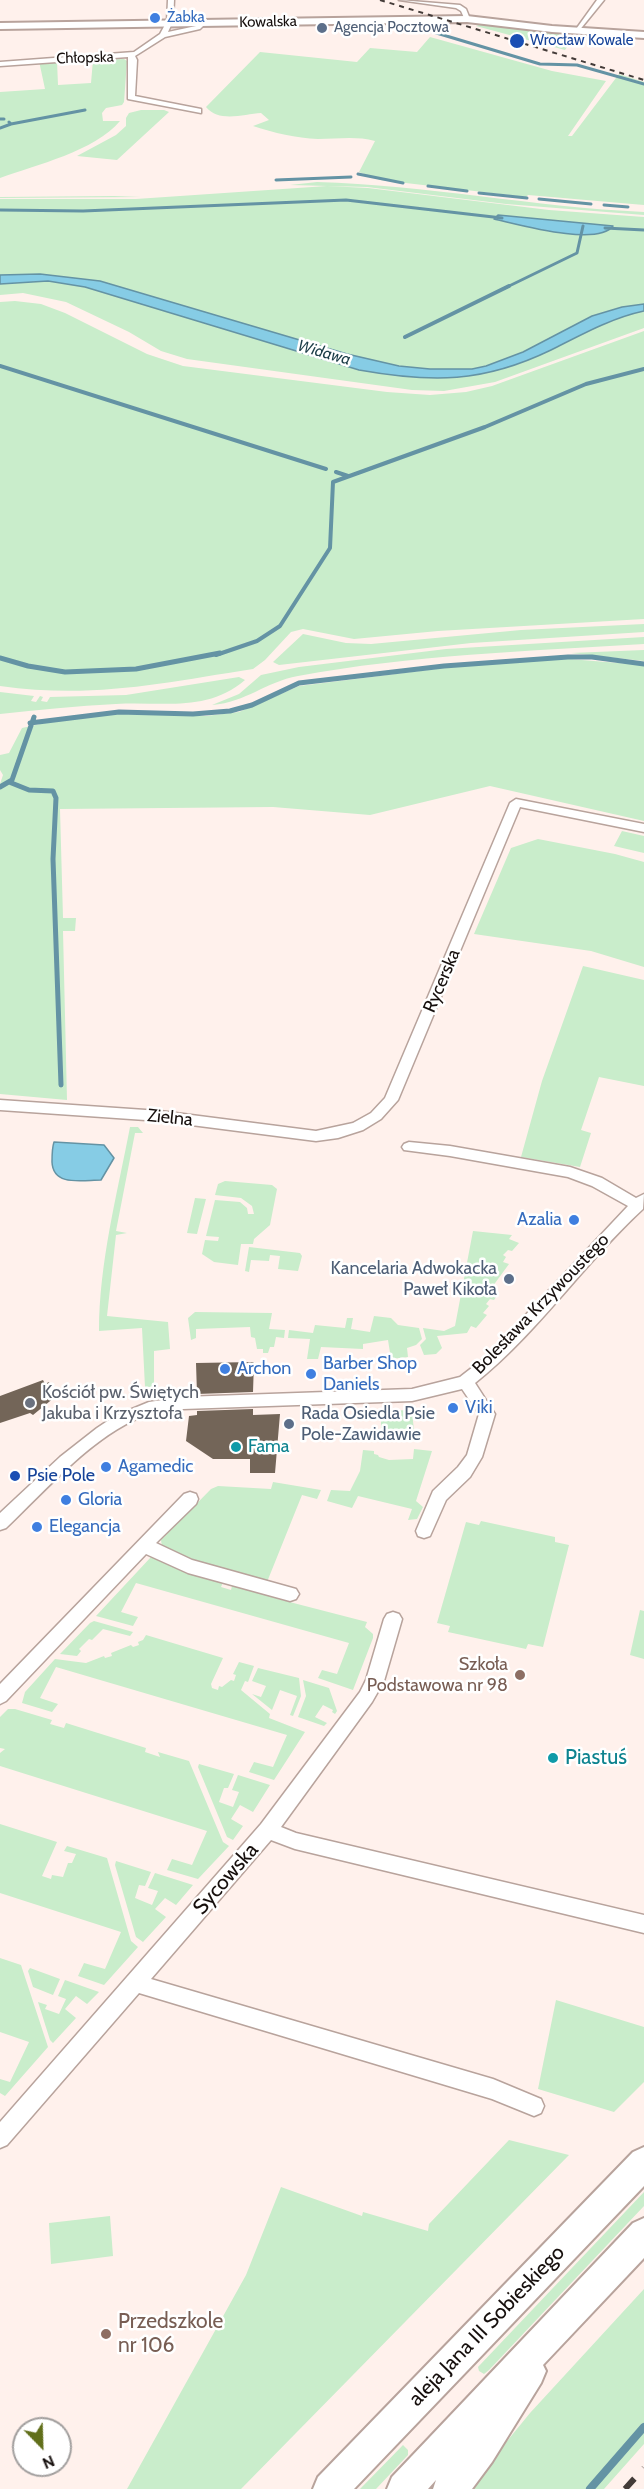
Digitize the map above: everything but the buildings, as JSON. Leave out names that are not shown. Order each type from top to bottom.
[{"type":"street","points":[[169,24],[171,0]]},
{"type":"street","points":[[402,0],[458,6],[464,10],[467,19]]},
{"type":"street","points":[[589,0],[600,1]]},
{"type":"street","points":[[576,31],[600,1]]},
{"type":"street","name":"Kowalska","points":[[0,26],[467,19],[576,31],[644,35]]},
{"type":"street","name":"Chłopska","points":[[163,35],[198,28],[203,23]]},
{"type":"street","name":"Chłopska","points":[[0,63],[131,56],[163,35],[169,24]]},
{"type":"street","points":[[131,56],[133,60],[131,97],[198,111]]},
{"type":"street","name":"Rycerska","points":[[340,1133],[366,1123],[382,1112],[391,1100],[516,803],[644,828]]},
{"type":"street","name":"Zielna","points":[[0,1105],[160,1116],[316,1136],[340,1133]]},
{"type":"street","points":[[409,1146],[570,1172],[641,1202]]},
{"type":"street","name":"Bolesława Krzywoustego","points":[[0,1522],[95,1438],[126,1418],[149,1408],[183,1403],[412,1395],[465,1382],[493,1360],[607,1235],[641,1202]]},
{"type":"street","points":[[424,1531],[439,1496],[464,1472],[474,1457],[484,1430],[487,1414],[479,1399],[465,1382]]},
{"type":"street","points":[[0,1696],[190,1499]]},
{"type":"street","points":[[144,1545],[188,1566],[290,1594]]},
{"type":"street","points":[[268,1830],[366,1697],[375,1681],[393,1619]]},
{"type":"street","name":"Sycowska","points":[[0,2138],[268,1830],[295,1841],[644,1924]]},
{"type":"street","points":[[138,1981],[148,1988],[493,2089],[534,2106]]},
{"type":"street","name":"aleja Jana III Sobieskiego","points":[[330,2489],[644,2163]]},
{"type":"street","points":[[404,2489],[644,2234]]},
{"type":"street","points":[[450,2489],[480,2450],[557,2327]]},
{"type":"green space","points":[[481,24],[576,35],[565,50],[476,26]]},
{"type":"green space","points":[[430,37],[552,71],[606,81],[568,136],[572,136],[619,74],[644,82],[644,205],[528,195],[526,197],[380,180],[359,172],[375,141],[285,135],[253,126],[269,120],[261,113],[225,116],[211,112],[206,107],[260,52],[357,62],[370,48],[417,52]]},
{"type":"green space","points":[[124,59],[127,61],[124,102],[122,105],[106,108],[102,113],[103,121],[120,121],[109,132],[81,149],[0,178],[0,92],[45,89],[39,61],[57,61],[58,85],[91,83],[93,60]]},
{"type":"green space","points":[[141,110],[169,112],[117,160],[77,156],[116,135],[126,126],[129,113]]},
{"type":"green space","points":[[317,182],[399,187],[562,206],[644,212],[644,215],[506,204],[367,187],[290,185]]},
{"type":"green space","points":[[327,186],[368,188],[549,210],[644,217],[644,304],[622,307],[592,316],[523,352],[486,366],[472,369],[430,369],[399,366],[347,354],[100,281],[40,274],[0,275],[0,199],[136,199]],"holes":[[[498,215],[613,226],[585,234],[570,234],[495,219]]]},
{"type":"green space","points":[[0,197],[141,197],[0,198]]},
{"type":"green space","points":[[48,281],[85,287],[359,370],[410,377],[457,377],[503,369],[527,361],[608,322],[644,311],[644,328],[495,382],[444,391],[412,390],[187,359],[161,351],[129,332],[66,302],[23,293],[0,295],[0,284]]},
{"type":"green space","points":[[0,302],[41,304],[65,313],[147,354],[183,366],[387,392],[430,395],[466,392],[492,386],[644,331],[644,619],[438,631],[354,639],[303,629],[291,632],[265,660],[253,669],[127,688],[66,691],[0,686]]},
{"type":"green space","points":[[644,624],[644,632],[471,643],[279,665],[273,662],[303,634],[346,643],[371,644],[521,630]]},
{"type":"green space","points":[[644,637],[644,644],[427,658],[340,669],[286,679],[236,700],[212,705],[239,694],[261,675],[299,667],[446,649]]},
{"type":"green space","points":[[644,650],[644,661],[571,653]]},
{"type":"green space","points":[[569,659],[644,665],[644,821],[490,786],[370,815],[273,807],[60,809],[63,918],[76,918],[75,931],[63,931],[67,1100],[0,1094],[0,789],[6,785],[0,784],[3,775],[0,770],[0,755],[9,753],[22,728],[63,719],[115,713],[206,716],[239,712],[299,686],[468,665]]},
{"type":"green space","points":[[239,677],[245,680],[215,697],[199,701],[101,705],[0,714],[0,692],[34,696],[31,701],[36,702],[40,696],[43,697],[41,701],[47,702],[50,697],[126,695]]},
{"type":"green space","points":[[622,831],[644,836],[644,853],[614,846]]},
{"type":"green space","points":[[538,839],[644,862],[644,967],[591,951],[474,934],[511,848]]},
{"type":"green space","points":[[583,966],[644,980],[644,1086],[599,1077],[581,1130],[591,1133],[580,1167],[521,1157],[542,1081]]},
{"type":"green space","points":[[130,1127],[138,1127],[143,1133],[135,1133],[116,1231],[127,1233],[116,1235],[107,1316],[168,1322],[170,1349],[154,1351],[154,1387],[145,1387],[142,1328],[99,1331],[105,1254]]},
{"type":"green space","points":[[225,1181],[272,1185],[277,1189],[270,1225],[254,1239],[253,1244],[241,1244],[238,1265],[214,1262],[202,1254],[205,1240],[218,1241],[219,1237],[206,1236],[215,1200],[240,1202],[247,1208],[248,1214],[254,1214],[252,1206],[241,1198],[215,1195],[218,1184]]},
{"type":"green space","points":[[195,1198],[206,1199],[197,1234],[187,1233]]},
{"type":"green space","points":[[473,1231],[512,1235],[509,1239],[519,1243],[512,1251],[508,1250],[503,1255],[506,1257],[503,1262],[509,1264],[490,1290],[499,1293],[494,1300],[490,1299],[486,1304],[489,1306],[483,1313],[487,1315],[476,1328],[471,1326],[467,1333],[437,1336],[442,1348],[436,1354],[424,1355],[420,1345],[426,1339],[423,1328],[444,1331],[455,1326]]},
{"type":"green space","points":[[249,1247],[300,1253],[302,1256],[298,1271],[278,1269],[280,1256],[270,1255],[269,1261],[251,1260],[249,1272],[245,1271]]},
{"type":"green space","points":[[195,1312],[272,1313],[269,1329],[285,1330],[284,1338],[276,1337],[274,1347],[270,1347],[268,1353],[263,1353],[263,1349],[257,1349],[255,1338],[251,1337],[250,1327],[196,1329],[196,1338],[191,1340],[188,1318]]},
{"type":"green space","points":[[374,1316],[391,1318],[398,1325],[419,1328],[422,1339],[416,1345],[407,1348],[408,1357],[391,1359],[388,1340],[363,1344],[363,1349],[321,1347],[318,1359],[307,1359],[310,1339],[288,1338],[289,1330],[313,1333],[315,1325],[345,1328],[347,1318],[353,1318],[351,1329],[370,1332]]},
{"type":"green space","points":[[412,1410],[414,1432],[381,1428],[381,1411]]},
{"type":"green space","points":[[414,1449],[432,1451],[416,1501],[423,1507],[417,1519],[408,1520],[412,1509],[358,1496],[352,1508],[327,1501],[331,1490],[350,1491],[360,1471],[363,1450],[374,1451],[374,1454],[379,1457],[389,1460],[413,1459]]},
{"type":"green space","points":[[273,1482],[321,1490],[317,1499],[302,1495],[267,1582],[197,1565],[162,1547],[161,1540],[211,1489],[218,1486],[271,1489]]},
{"type":"green space","points":[[481,1521],[555,1537],[555,1542],[569,1545],[543,1647],[528,1644],[526,1649],[448,1632],[450,1626],[437,1623],[466,1522],[479,1525]]},
{"type":"green space","points":[[151,1557],[224,1580],[221,1587],[231,1590],[233,1582],[279,1594],[278,1599],[367,1622],[365,1627],[373,1634],[373,1638],[353,1690],[318,1678],[322,1670],[337,1674],[349,1643],[136,1583],[121,1612],[138,1617],[133,1626],[96,1616]]},
{"type":"green space","points":[[640,1610],[644,1611],[644,1659],[630,1655]]},
{"type":"green space","points":[[94,1621],[133,1632],[130,1636],[103,1629],[79,1649],[81,1651],[77,1656],[60,1654],[90,1623]]},
{"type":"green space","points":[[146,1635],[223,1658],[211,1684],[212,1688],[218,1690],[219,1686],[222,1687],[231,1680],[234,1681],[236,1675],[233,1674],[239,1662],[254,1666],[248,1682],[245,1681],[241,1690],[270,1714],[269,1718],[305,1732],[274,1780],[249,1772],[254,1762],[273,1767],[287,1735],[56,1667],[40,1698],[58,1704],[52,1712],[22,1703],[25,1692],[55,1659],[86,1663],[104,1656],[105,1658],[131,1645],[133,1647],[139,1645],[138,1642]]},
{"type":"green space","points":[[258,1668],[299,1678],[301,1696],[293,1716],[290,1715],[297,1696],[280,1690],[272,1710],[252,1694],[261,1697],[266,1686],[252,1681]]},
{"type":"green space","points":[[303,1680],[329,1688],[337,1711],[335,1714],[333,1710],[323,1705],[315,1717],[327,1723],[324,1726],[298,1717],[306,1696]]},
{"type":"green space","points":[[8,1709],[52,1720],[50,1724],[64,1728],[66,1723],[146,1748],[145,1752],[160,1757],[158,1752],[189,1761],[223,1842],[229,1846],[198,1879],[167,1870],[172,1859],[192,1865],[207,1831],[0,1766],[0,1753],[5,1749],[0,1748],[0,1717]]},
{"type":"green space","points":[[199,1764],[234,1774],[228,1788],[224,1788],[219,1802],[233,1807],[239,1792],[232,1790],[238,1775],[270,1785],[253,1812],[240,1805],[231,1819],[243,1826],[233,1840],[227,1837],[198,1767]]},
{"type":"green space","points":[[0,1824],[57,1842],[42,1876],[51,1879],[52,1875],[63,1877],[68,1863],[72,1863],[76,1854],[64,1851],[67,1846],[107,1858],[131,1941],[138,1947],[104,1985],[78,1976],[84,1963],[105,1969],[121,1932],[0,1893]]},
{"type":"green space","points":[[116,1861],[151,1872],[145,1886],[139,1885],[135,1898],[152,1905],[158,1891],[148,1888],[155,1873],[193,1885],[176,1905],[165,1898],[155,1909],[166,1917],[143,1942],[136,1937],[115,1865]]},
{"type":"green space","points":[[0,1958],[21,1965],[48,2047],[5,2096],[0,2093],[0,2079],[10,2082],[29,2042],[0,2032]]},
{"type":"green space","points":[[30,1968],[60,1979],[53,1995],[33,1987],[28,1971]]},
{"type":"green space","points":[[65,1980],[99,1992],[87,2004],[76,1996],[65,2009],[76,2018],[53,2043],[38,2002],[47,2005],[45,2009],[59,2014],[66,1999],[58,1996]]},
{"type":"green space","points":[[556,2000],[644,2027],[644,2082],[614,2112],[538,2089]]},
{"type":"green space","points":[[509,2140],[569,2155],[241,2489],[127,2489],[246,2275],[281,2187],[362,2216],[363,2212],[428,2231],[429,2224]]},
{"type":"green space","points":[[644,2192],[644,2206],[489,2370],[484,2374],[479,2371],[478,2367]]},
{"type":"green space","points":[[110,2216],[113,2256],[51,2264],[49,2223]]},
{"type":"green space","points":[[644,2289],[644,2444],[604,2489],[468,2489],[530,2413]]},
{"type":"green space","points":[[403,2445],[408,2450],[408,2455],[376,2489],[360,2489]]},
{"type":"water","points":[[498,215],[613,226],[604,232],[574,234],[494,219]]},
{"type":"water","name":"Widawa","points":[[40,274],[100,281],[347,354],[399,366],[430,369],[472,369],[486,366],[523,352],[592,316],[622,307],[644,304],[644,311],[608,322],[551,350],[503,369],[457,377],[410,377],[359,370],[85,287],[48,281],[0,284],[0,275]]},
{"type":"water","points":[[54,1142],[104,1145],[114,1158],[101,1180],[63,1179],[54,1170],[52,1162]]},
{"type":"waterway","points":[[413,26],[540,64],[577,65],[644,84]]},
{"type":"waterway","points":[[11,124],[85,110]]},
{"type":"waterway","points":[[0,128],[11,124]]},
{"type":"waterway","points":[[358,174],[403,183]]},
{"type":"waterway","points":[[276,180],[351,177]]},
{"type":"waterway","points":[[428,186],[467,191]]},
{"type":"waterway","points":[[479,193],[527,198]]},
{"type":"waterway","points":[[539,199],[591,204]]},
{"type":"waterway","points":[[0,210],[83,211],[346,200],[502,218]]},
{"type":"waterway","points":[[604,205],[628,207]]},
{"type":"waterway","points":[[505,288],[577,253],[583,226]]},
{"type":"waterway","points":[[605,228],[644,230]]},
{"type":"waterway","points":[[405,337],[509,286]]},
{"type":"waterway","points":[[0,366],[326,469]]},
{"type":"waterway","points":[[216,655],[257,641],[280,626],[330,548],[333,482],[485,427],[586,384],[644,369]]},
{"type":"waterway","points":[[336,472],[348,476]]},
{"type":"waterway","points":[[0,658],[28,666],[65,672],[136,669],[220,653]]},
{"type":"waterway","points":[[32,723],[119,712],[193,714],[230,711],[252,705],[299,683],[444,666],[568,657],[592,657],[644,664]]},
{"type":"waterway","points":[[32,723],[34,717]]},
{"type":"waterway","points":[[0,787],[12,780],[32,723]]},
{"type":"waterway","points":[[9,782],[29,790],[53,791],[56,798],[53,859],[61,1085]]},
{"type":"waterway","points":[[590,2489],[644,2427]]},
{"type":"railway","points":[[380,0],[644,80]]},
{"type":"railway","points":[[625,2489],[644,2468]]},
{"type":"place","name":"Żabka","points":[[155,18]]},
{"type":"place","name":"Agencja Pocztowa","points":[[322,28]]},
{"type":"place","name":"Wrocław Kowale","points":[[517,41]]},
{"type":"place","name":"Azalia","points":[[574,1220]]},
{"type":"place","name":"Kancelaria Adwokacka Paweł Kikoła","points":[[509,1279]]},
{"type":"place","name":"Archon","points":[[225,1369]]},
{"type":"place","name":"Barber Shop Daniels","points":[[311,1374]]},
{"type":"place","name":"Kościół pw. Świętych Jakuba i Krzysztofa","points":[[30,1403]]},
{"type":"place","name":"Viki","points":[[453,1408]]},
{"type":"place","name":"Rada Osiedla Psie Pole-Zawidawie","points":[[289,1424]]},
{"type":"place","name":"Fama","points":[[236,1447]]},
{"type":"place","name":"Agamedic","points":[[106,1467]]},
{"type":"place","name":"Psie Pole","points":[[15,1476]]},
{"type":"place","name":"Gloria","points":[[66,1500]]},
{"type":"place","name":"Elegancja","points":[[37,1527]]},
{"type":"place","name":"Szkoła Podstawowa nr 98","points":[[520,1675]]},
{"type":"place","name":"Piastuś","points":[[553,1758]]},
{"type":"place","name":"Przedszkole nr 106","points":[[106,2334]]}]
